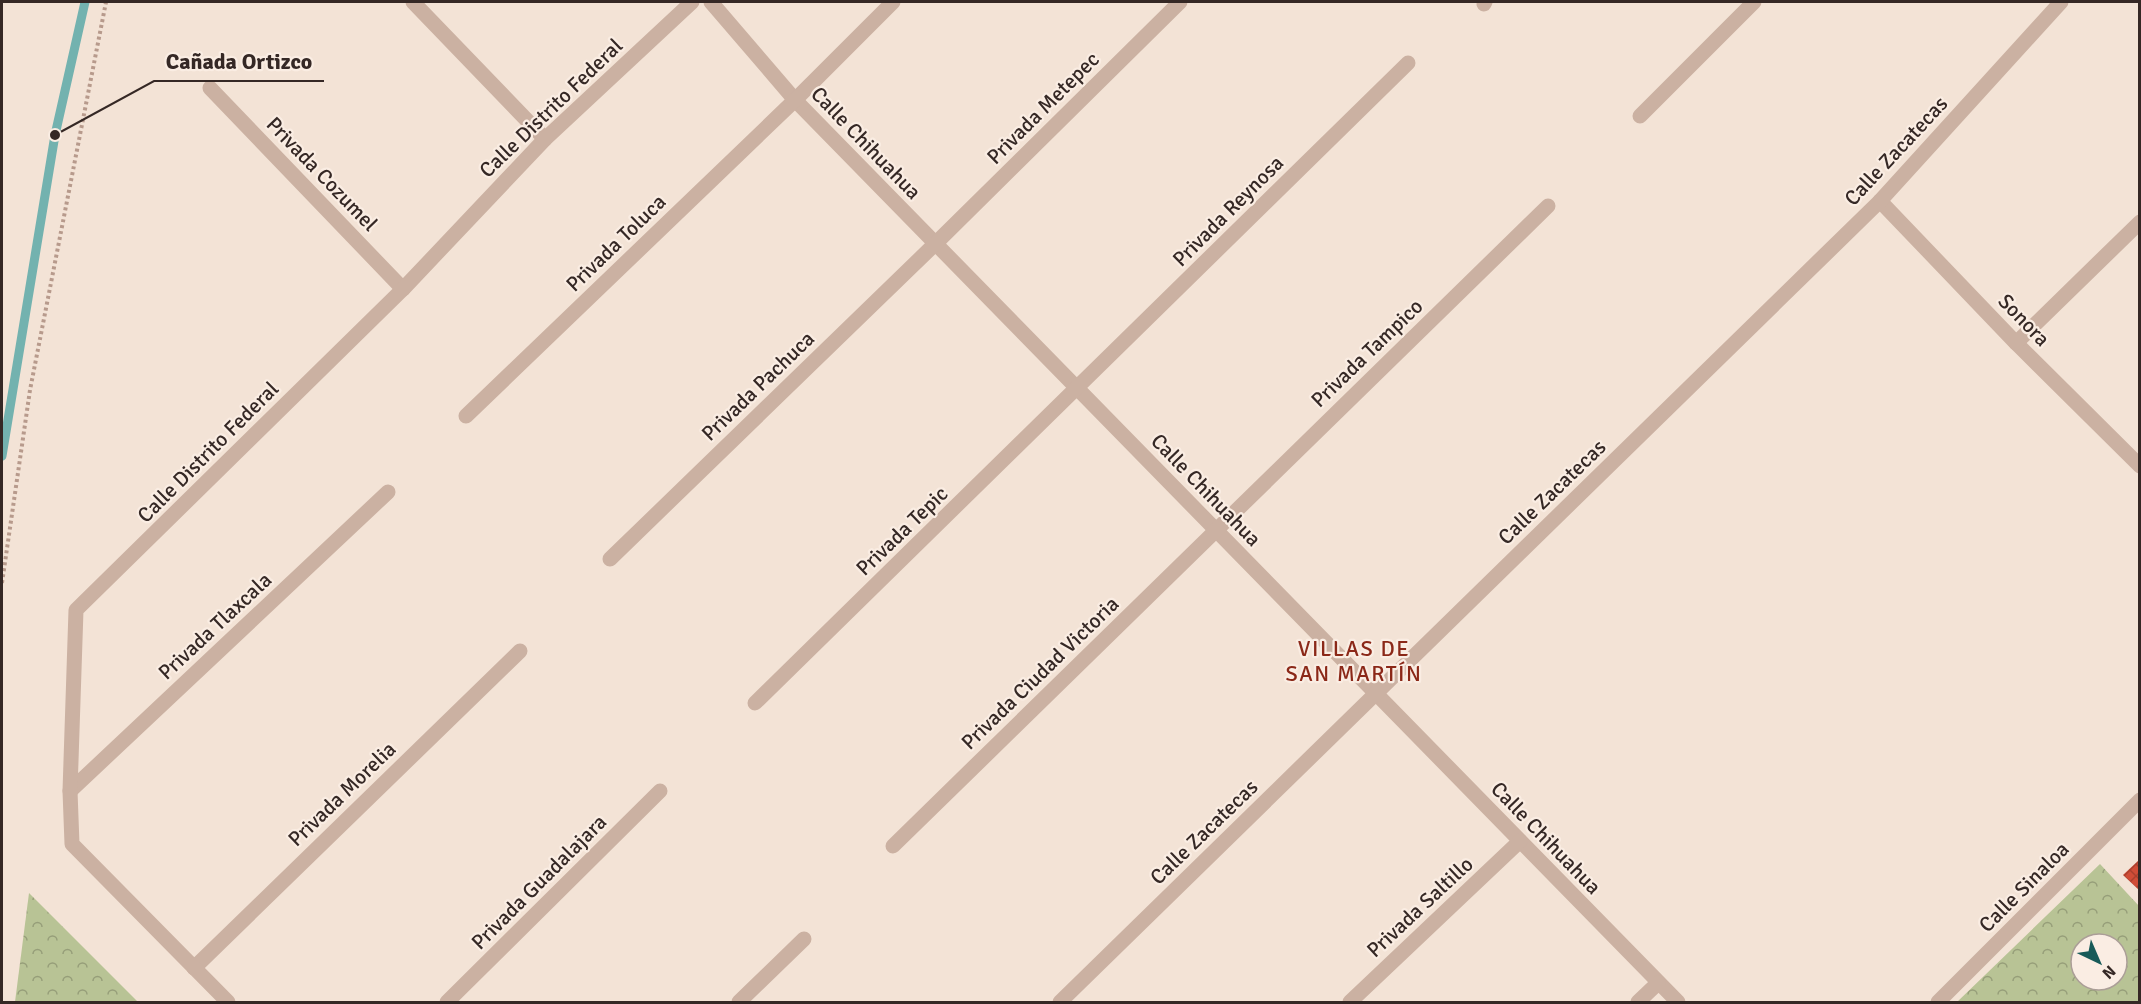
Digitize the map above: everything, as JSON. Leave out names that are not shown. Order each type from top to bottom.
[{"type":"street","points":[[413,2],[545,139]]},
{"type":"street","name":"Calle Distrito Federal","points":[[228,1002],[72,844],[70,791],[76,610],[403,289],[545,139],[692,2]]},
{"type":"street","name":"Calle Chihuahua","points":[[711,2],[795,100],[1678,1002]]},
{"type":"street","name":"Privada Toluca","points":[[466,416],[795,100],[893,2]]},
{"type":"street","name":"Privada Metepec","points":[[935,244],[1180,2]]},
{"type":"street","points":[[1640,117],[1754,2]]},
{"type":"street","name":"Calle Zacatecas","points":[[1060,1002],[1880,201],[2061,2]]},
{"type":"street","name":"Privada Reynosa","points":[[1077,388],[1407,63]]},
{"type":"street","name":"Privada Cozumel","points":[[210,88],[403,289]]},
{"type":"street","name":"Sonora","points":[[1880,201],[2016,343],[2139,466]]},
{"type":"street","name":"Privada Tampico","points":[[1216,531],[1548,206]]},
{"type":"street","points":[[2016,343],[2139,222]]},
{"type":"street","name":"Privada Pachuca","points":[[610,559],[935,244]]},
{"type":"street","name":"Privada Tepic","points":[[755,703],[1077,388]]},
{"type":"street","name":"Privada Tlaxcala","points":[[70,791],[388,492]]},
{"type":"street","name":"Privada Ciudad Victoria","points":[[893,846],[1216,531]]},
{"type":"street","name":"Privada Morelia","points":[[194,968],[520,651]]},
{"type":"street","name":"Privada Guadalajara","points":[[447,1002],[660,791]]},
{"type":"street","name":"Calle Sinaloa","points":[[1938,1002],[2139,800]]},
{"type":"street","name":"Privada Saltillo","points":[[1350,1002],[1520,841]]},
{"type":"street","points":[[739,1002],[804,939]]},
{"type":"street","points":[[1638,1002],[1658,983]]},
{"type":"path","points":[[2,583],[30,390],[106,2]]},
{"type":"green space","points":[[2100,864],[2139,906],[2139,1002],[1957,1002]]},
{"type":"green space","points":[[29,893],[138,1002],[15,1002]]},
{"type":"building","points":[[2140,859],[2140,891],[2123,875]]},
{"type":"waterway","points":[[2,456],[55,135],[85,2]]},
{"type":"place","name":"Cañada Ortizco","points":[[55,135]]},
{"type":"district","name":"VILLAS DE SAN MARTÍN","points":[[1354,660]]}]
